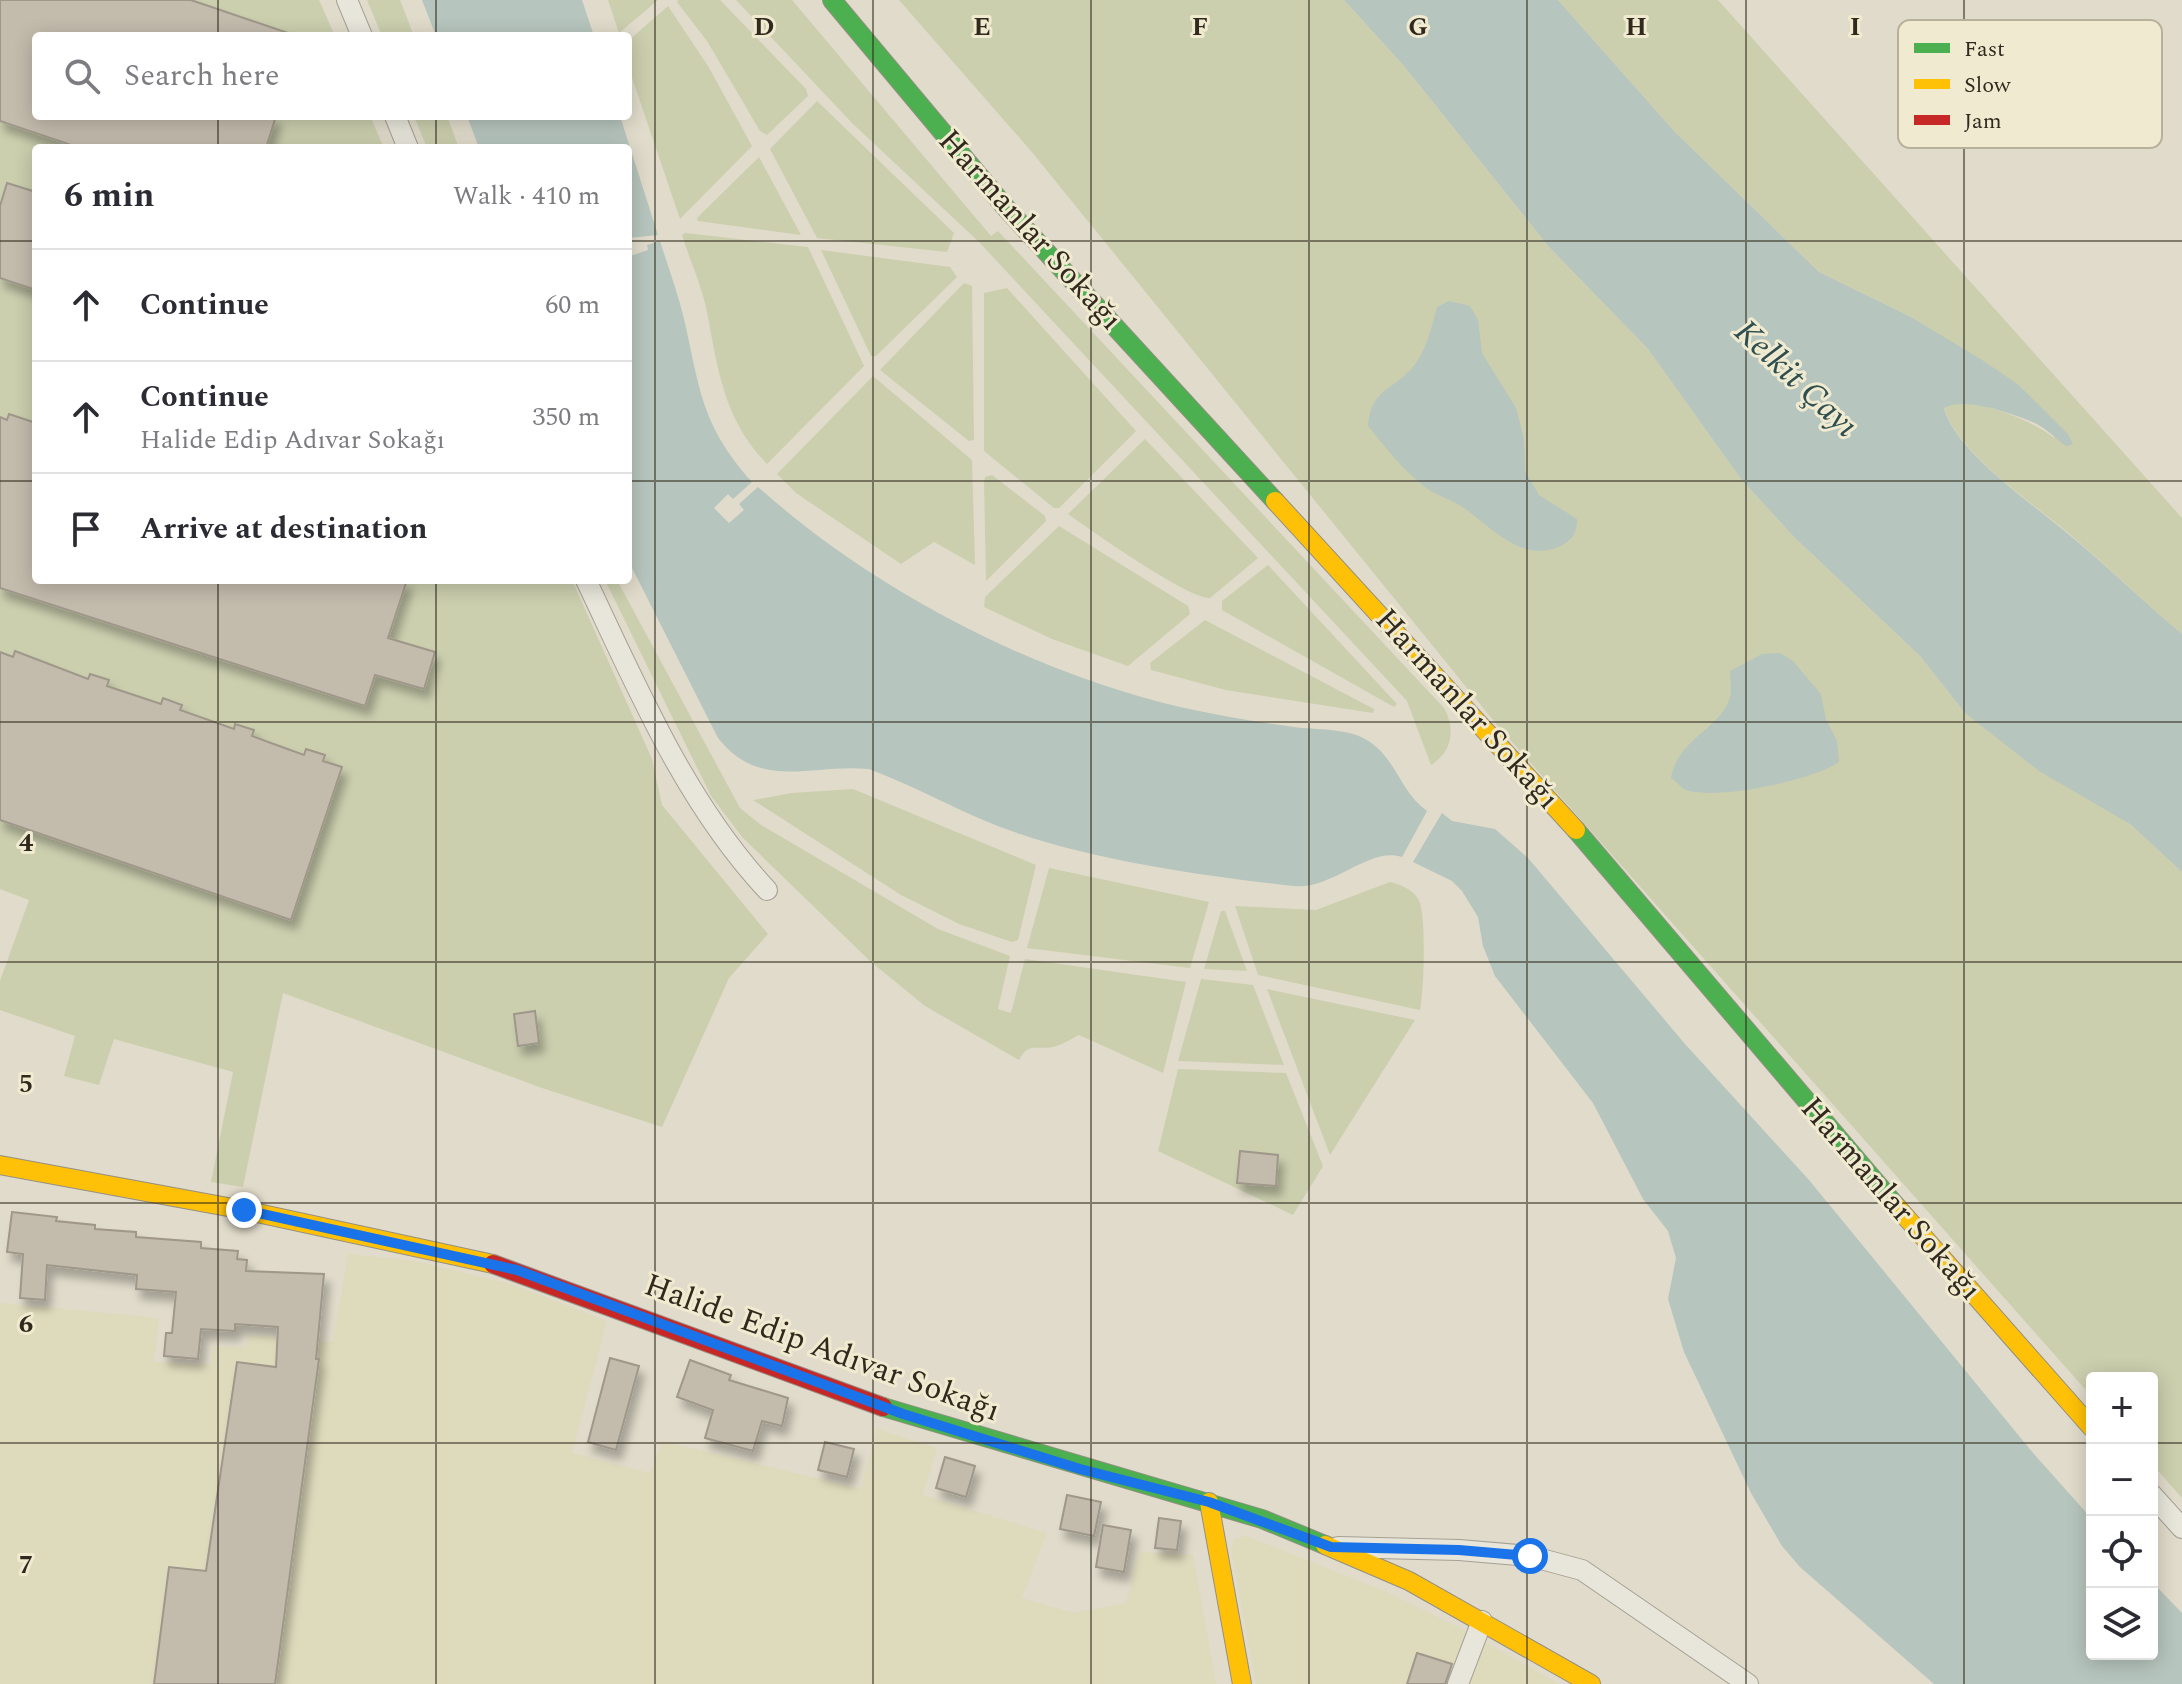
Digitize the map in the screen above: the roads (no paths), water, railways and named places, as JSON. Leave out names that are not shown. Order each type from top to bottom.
[{"type":"street","points":[[347,0],[360,32]]},
{"type":"street","name":"Harmanlar Sokağı","points":[[832,0],[1006,208],[1547,796],[1840,1142],[2086,1421]]},
{"type":"street","points":[[397,120],[406,144]]},
{"type":"street","points":[[588,584],[632,678],[705,813],[742,864],[767,890]]},
{"type":"street","name":"Halide Edip Adıvar Sokağı","points":[[0,1165],[244,1210],[517,1270],[903,1414],[1080,1469],[1209,1502],[1331,1547],[1409,1581],[1591,1684]]},
{"type":"street","points":[[1209,1502],[1242,1684]]},
{"type":"street","points":[[2158,1502],[2182,1528]]},
{"type":"street","points":[[1331,1547],[1459,1550],[1530,1556],[1582,1570],[1748,1684]]},
{"type":"street","points":[[1458,1684],[1482,1621]]},
{"type":"water","points":[[422,0],[582,0],[593,32],[434,32]]},
{"type":"water","name":"Kelkit Çayı","points":[[1344,0],[1558,0],[1674,131],[1819,272],[1911,317],[1982,360],[2019,385],[2068,434],[2073,444],[2066,446],[2039,425],[2002,411],[1963,404],[1944,408],[1951,425],[1980,460],[2182,634],[2182,872],[2130,824],[2039,771],[1965,713],[1920,656],[1793,536],[1741,479],[1648,349],[1549,247],[1404,66]]},
{"type":"water","points":[[468,120],[621,120],[629,144],[478,144]]},
{"type":"water","points":[[632,154],[658,235],[632,238]]},
{"type":"water","points":[[660,241],[682,309],[699,386],[712,424],[735,462],[752,482],[733,499],[728,494],[714,508],[729,523],[744,510],[739,504],[758,487],[851,559],[902,592],[1011,649],[1123,692],[1180,707],[1265,723],[1357,735],[1384,755],[1410,794],[1427,811],[1402,857],[1377,857],[1322,882],[1308,885],[1294,886],[1191,873],[1119,860],[1020,834],[869,769],[788,772],[752,765],[734,755],[718,738],[632,568],[632,255],[648,250],[647,245]]},
{"type":"water","points":[[1449,301],[1470,306],[1478,320],[1482,353],[1516,408],[1524,438],[1525,471],[1539,495],[1577,519],[1573,536],[1558,547],[1544,551],[1531,550],[1506,540],[1461,506],[1419,482],[1368,426],[1375,402],[1418,360],[1437,307]]},
{"type":"water","points":[[1780,653],[1793,661],[1821,694],[1826,719],[1837,741],[1839,762],[1809,776],[1741,791],[1700,793],[1682,788],[1671,778],[1675,765],[1681,753],[1725,708],[1731,694],[1730,671],[1762,654]]},
{"type":"water","points":[[1442,813],[1452,821],[1495,829],[1528,858],[1685,1044],[1809,1180],[2033,1453],[2086,1512],[2086,1660],[2158,1660],[2158,1588],[2182,1613],[2182,1684],[1934,1684],[1800,1567],[1782,1546],[1751,1493],[1684,1352],[1668,1299],[1676,1258],[1668,1231],[1643,1199],[1593,1103],[1495,976],[1483,946],[1478,917],[1462,891],[1452,881],[1413,862]]}]
